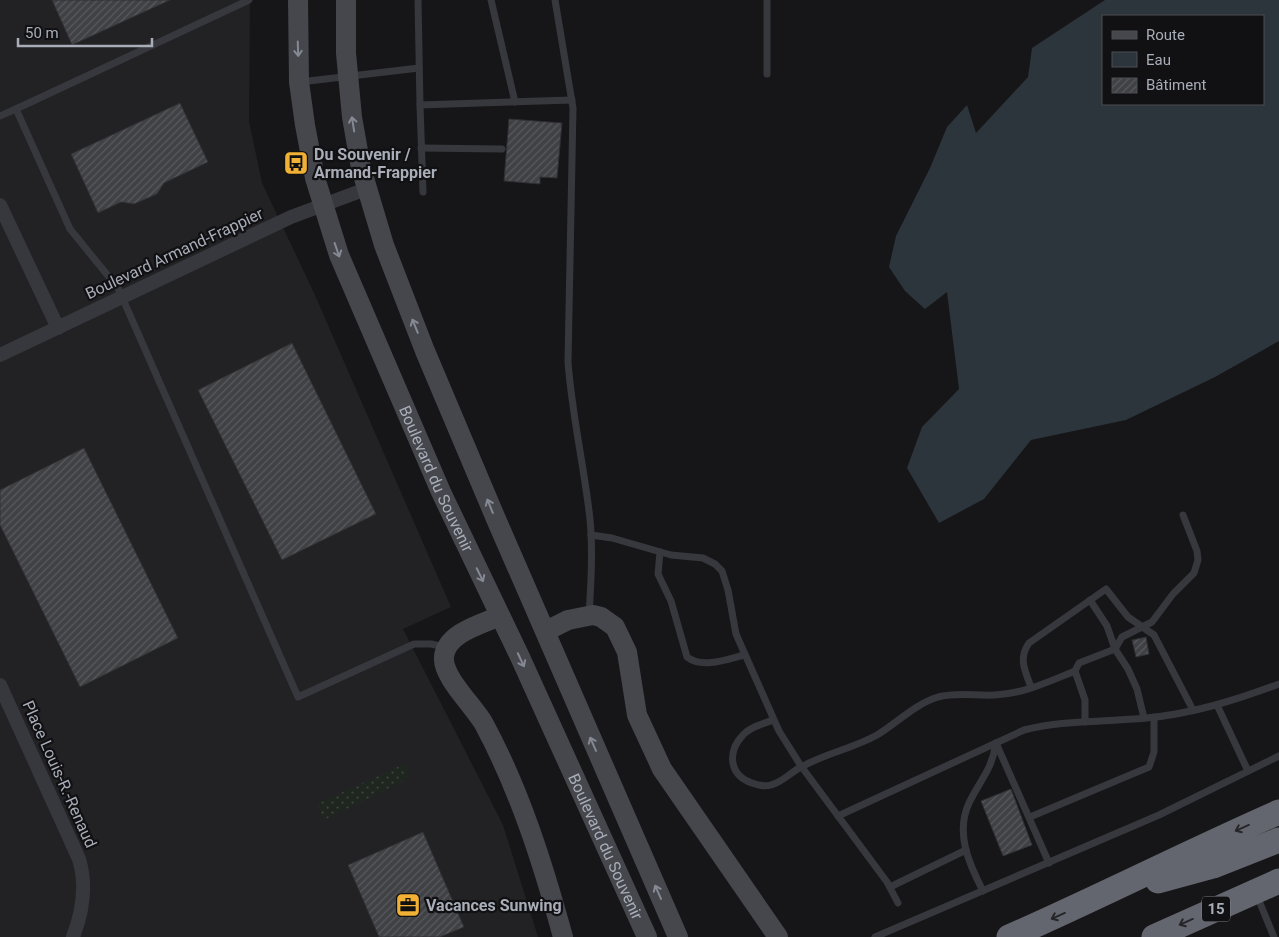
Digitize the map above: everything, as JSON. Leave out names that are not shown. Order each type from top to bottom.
[{"type":"highway","points":[[1010,937],[1103,896],[1204,845],[1279,812]]},
{"type":"highway","points":[[1103,896],[1213,866],[1279,840]]},
{"type":"highway","name":"15","points":[[1154,937],[1279,881]]},
{"type":"street","name":"Boulevard du Souvenir","points":[[298,0],[299,82],[305,125],[322,204],[346,276],[441,492],[647,937]]},
{"type":"street","name":"Boulevard du Souvenir","points":[[346,0],[347,76],[357,149],[366,189],[384,245],[425,351],[546,631],[569,690],[678,937]]},
{"type":"street","name":"Boulevard Armand-Frappier","points":[[0,355],[322,204],[366,189]]},
{"type":"street","points":[[0,205],[58,328]]},
{"type":"street","points":[[546,631],[568,620],[589,615],[601,617],[608,621],[620,634],[627,652],[637,714],[650,748],[668,779],[778,937]]},
{"type":"street","points":[[500,616],[467,631],[447,648],[444,658],[446,668],[484,725],[530,828],[545,870],[563,937]]},
{"type":"street","name":"Place Louis-R.-Renaud","points":[[0,685],[79,859],[84,889],[82,907],[73,937]]},
{"type":"lane","points":[[0,116],[249,0]]},
{"type":"lane","points":[[418,0],[423,192]]},
{"type":"lane","points":[[491,0],[515,102]]},
{"type":"lane","points":[[556,0],[572,100],[568,362],[591,536],[589,615]]},
{"type":"lane","points":[[767,0],[768,74]]},
{"type":"lane","points":[[299,82],[419,68]]},
{"type":"lane","points":[[420,105],[572,100]]},
{"type":"lane","points":[[19,108],[16,109],[70,229],[118,288],[298,697],[414,644],[431,644],[447,648]]},
{"type":"lane","points":[[421,148],[502,149]]},
{"type":"lane","points":[[773,720],[747,732],[737,743],[732,753],[734,770],[745,780],[764,786],[780,782],[801,766],[875,736],[906,714],[937,698],[948,695],[996,695],[1031,687],[1075,671],[1079,663],[1114,649],[1122,637],[1156,618],[1197,567],[1196,544],[1183,515]]},
{"type":"lane","points":[[591,536],[612,538],[660,552],[703,558],[715,564],[722,571],[728,590],[732,622],[744,655],[773,720],[801,766],[890,887],[898,903]]},
{"type":"lane","points":[[660,552],[658,574],[671,600],[687,657],[697,662],[712,662],[744,655]]},
{"type":"lane","points":[[1031,687],[1022,662],[1025,648],[1033,639],[1106,589],[1128,617],[1144,626],[1154,635],[1193,710]]},
{"type":"lane","points":[[1090,600],[1106,626],[1114,649],[1137,689],[1144,718]]},
{"type":"lane","points":[[1075,671],[1085,700],[1085,722]]},
{"type":"lane","points":[[838,816],[996,744],[1012,734],[1038,726],[1154,717],[1217,705],[1279,684]]},
{"type":"lane","points":[[1217,705],[1248,771]]},
{"type":"lane","points":[[1030,817],[1150,767],[1154,752],[1154,717]]},
{"type":"lane","points":[[996,744],[1049,863]]},
{"type":"lane","points":[[983,891],[971,868],[966,850],[963,824],[969,803],[989,772],[996,744]]},
{"type":"lane","points":[[875,937],[1159,815],[1279,756]]},
{"type":"lane","points":[[890,887],[966,850]]},
{"type":"lane","points":[[1255,892],[1274,937]]},
{"type":"shaded area","points":[[0,0],[250,0],[249,121],[262,183],[314,293],[451,607],[403,629],[503,825],[538,937],[0,937]]},
{"type":"shaded area","points":[[404,764],[409,772],[404,781],[324,820],[317,804]]},
{"type":"water","points":[[1105,0],[1279,0],[1279,341],[1215,377],[1126,420],[1031,440],[984,499],[939,523],[907,468],[922,427],[959,389],[947,292],[925,309],[905,291],[889,267],[896,236],[930,168],[947,127],[967,105],[976,133],[1028,77],[1032,48]]},
{"type":"building","points":[[52,0],[170,0],[72,45]]},
{"type":"building","points":[[180,103],[208,162],[164,183],[157,194],[134,204],[121,202],[98,213],[71,154]]},
{"type":"building","points":[[509,119],[562,123],[557,178],[540,177],[540,184],[504,181]]},
{"type":"building","points":[[292,343],[376,514],[282,560],[198,390]]},
{"type":"building","points":[[84,448],[178,638],[80,687],[0,525],[0,490]]},
{"type":"building","points":[[1146,637],[1149,654],[1136,657],[1132,640]]},
{"type":"building","points":[[1011,789],[1032,845],[1003,856],[981,801]]},
{"type":"building","points":[[423,832],[464,927],[440,937],[379,937],[348,865]]},
{"type":"place","name":"Du Souvenir / Armand-Frappier","points":[[296,163]]},
{"type":"place","name":"Vacances Sunwing","points":[[408,905]]}]
